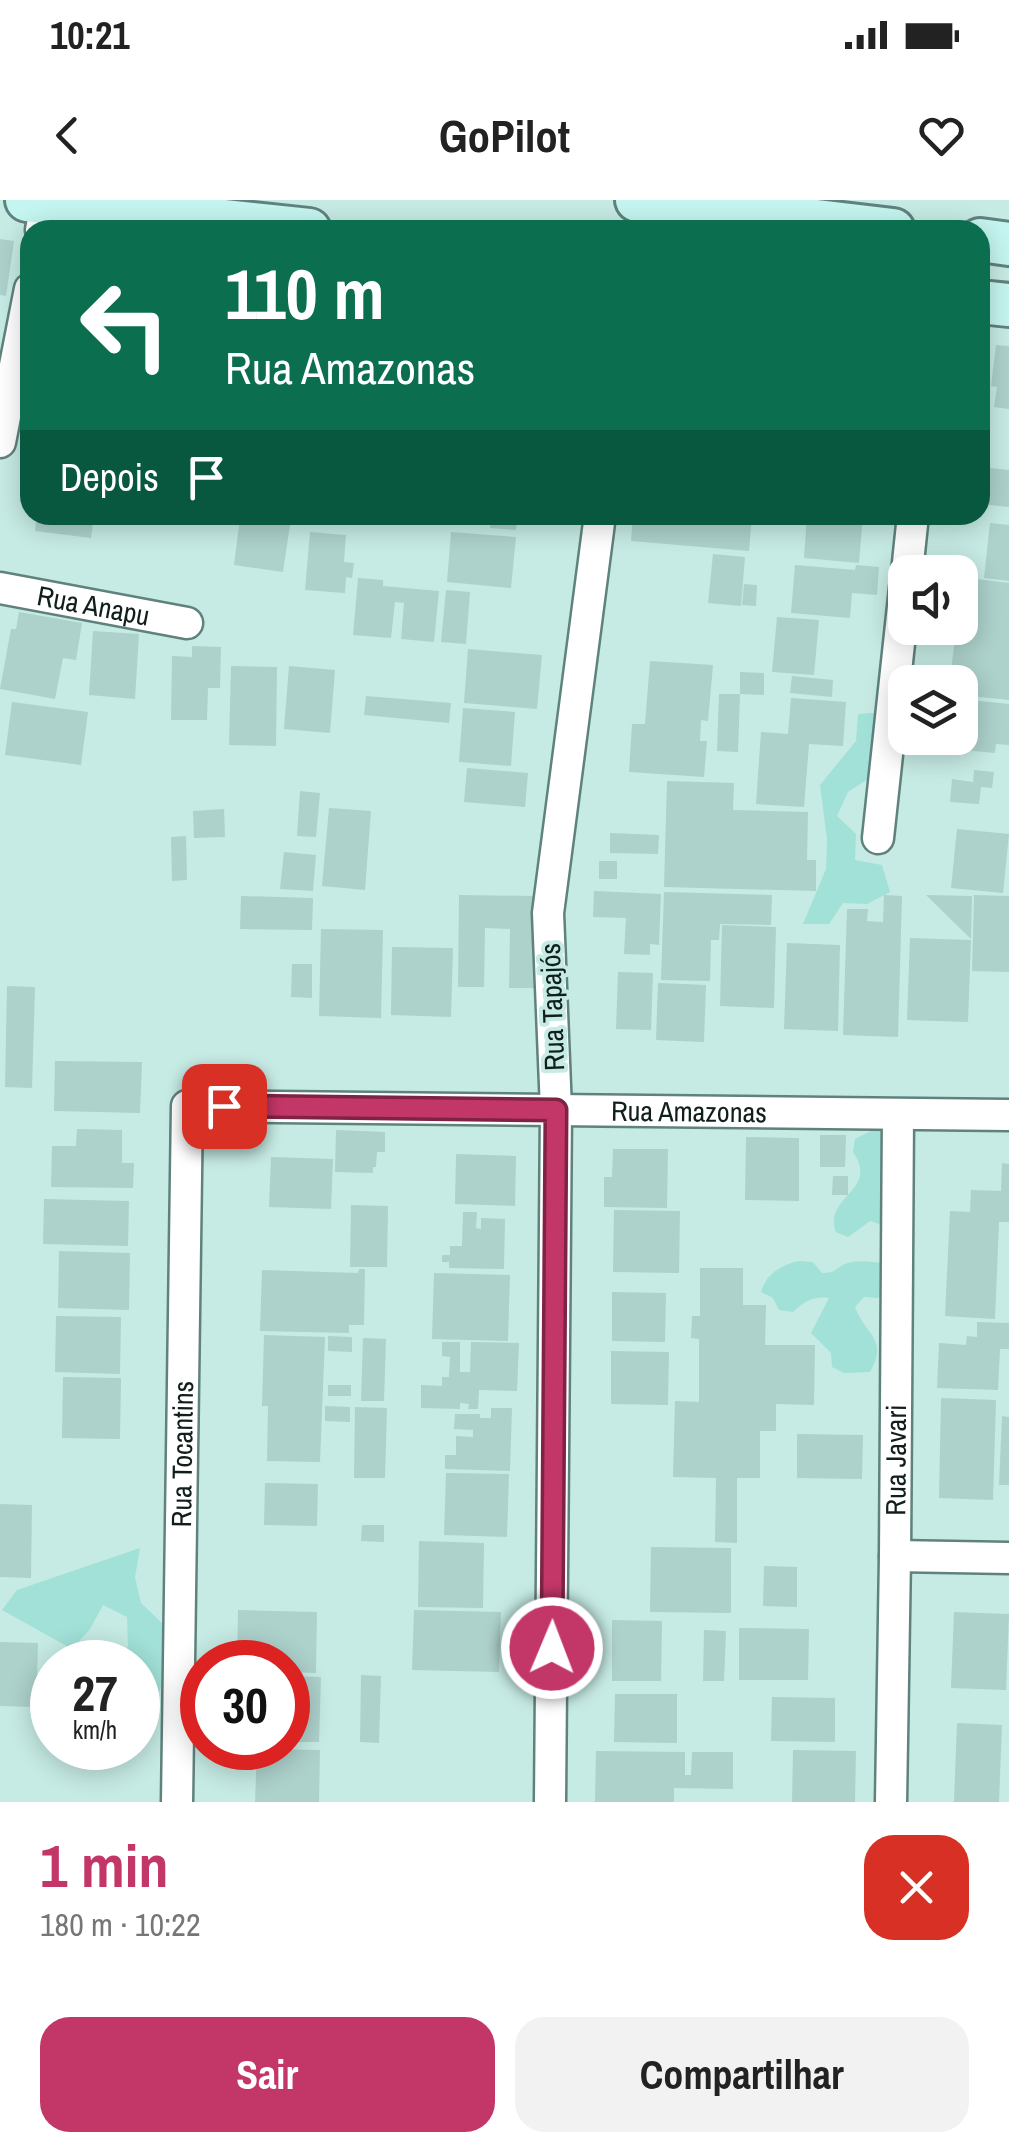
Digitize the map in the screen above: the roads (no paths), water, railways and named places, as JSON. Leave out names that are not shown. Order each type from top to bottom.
[{"type":"main road","points":[[638,200],[808,220]]},
{"type":"main road","points":[[41,208],[188,220]]},
{"type":"street","points":[[0,442],[20,340]]},
{"type":"street","name":"Rua Tapajós","points":[[550,1802],[556,1110],[548,913],[599,525]]},
{"type":"street","points":[[909,555],[912,525]]},
{"type":"street","name":"Rua Anapu","points":[[0,588],[186,623]]},
{"type":"street","points":[[878,838],[899,645]]},
{"type":"street","name":"Rua Amazonas","points":[[186,1106],[1009,1116]]},
{"type":"street","name":"Rua Tocantins","points":[[177,1802],[186,1106]]},
{"type":"street","name":"Rua Javari","points":[[891,1802],[898,1116]]},
{"type":"street","points":[[896,1556],[1009,1558]]}]
